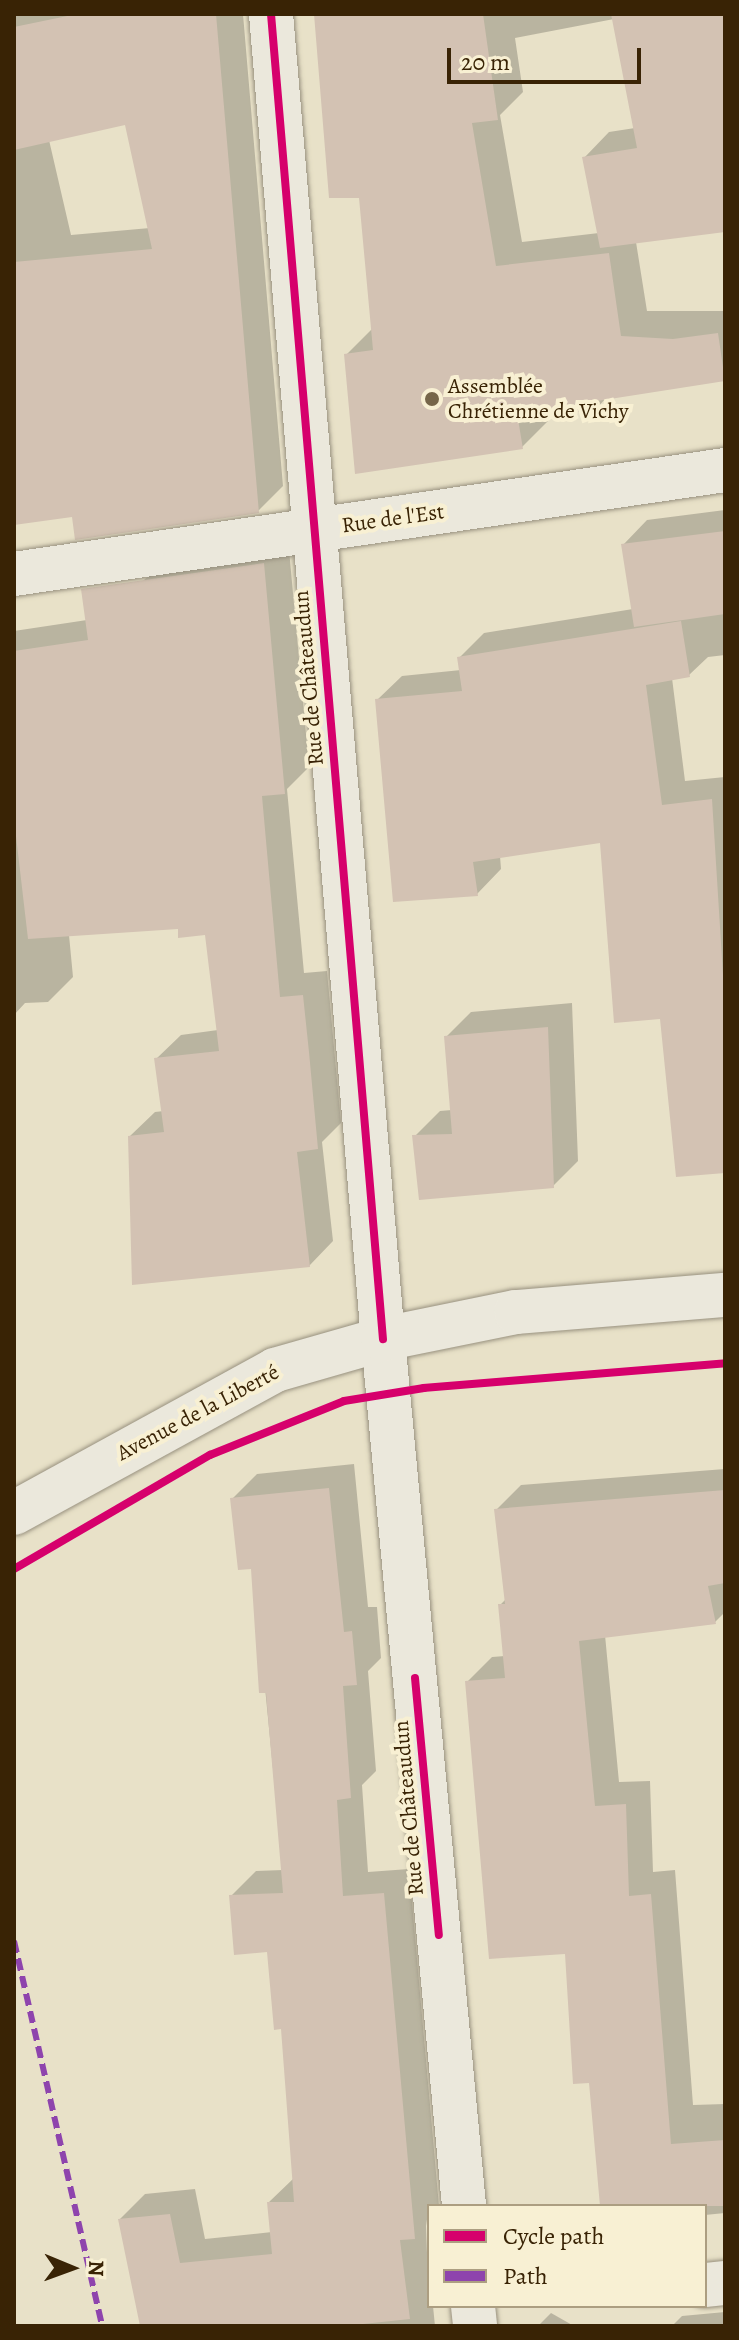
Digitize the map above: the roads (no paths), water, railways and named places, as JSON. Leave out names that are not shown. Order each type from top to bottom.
[{"type":"street","name":"Rue de Châteaudun","points":[[271,14],[383,1339],[464,2204]]},
{"type":"street","name":"Rue de l'Est","points":[[14,574],[725,470]]},
{"type":"street","name":"Avenue de la Liberté","points":[[14,1513],[275,1370],[383,1339],[516,1312],[725,1295]]},
{"type":"place","name":"Assemblée Chrétienne de Vichy","points":[[432,399]]}]
